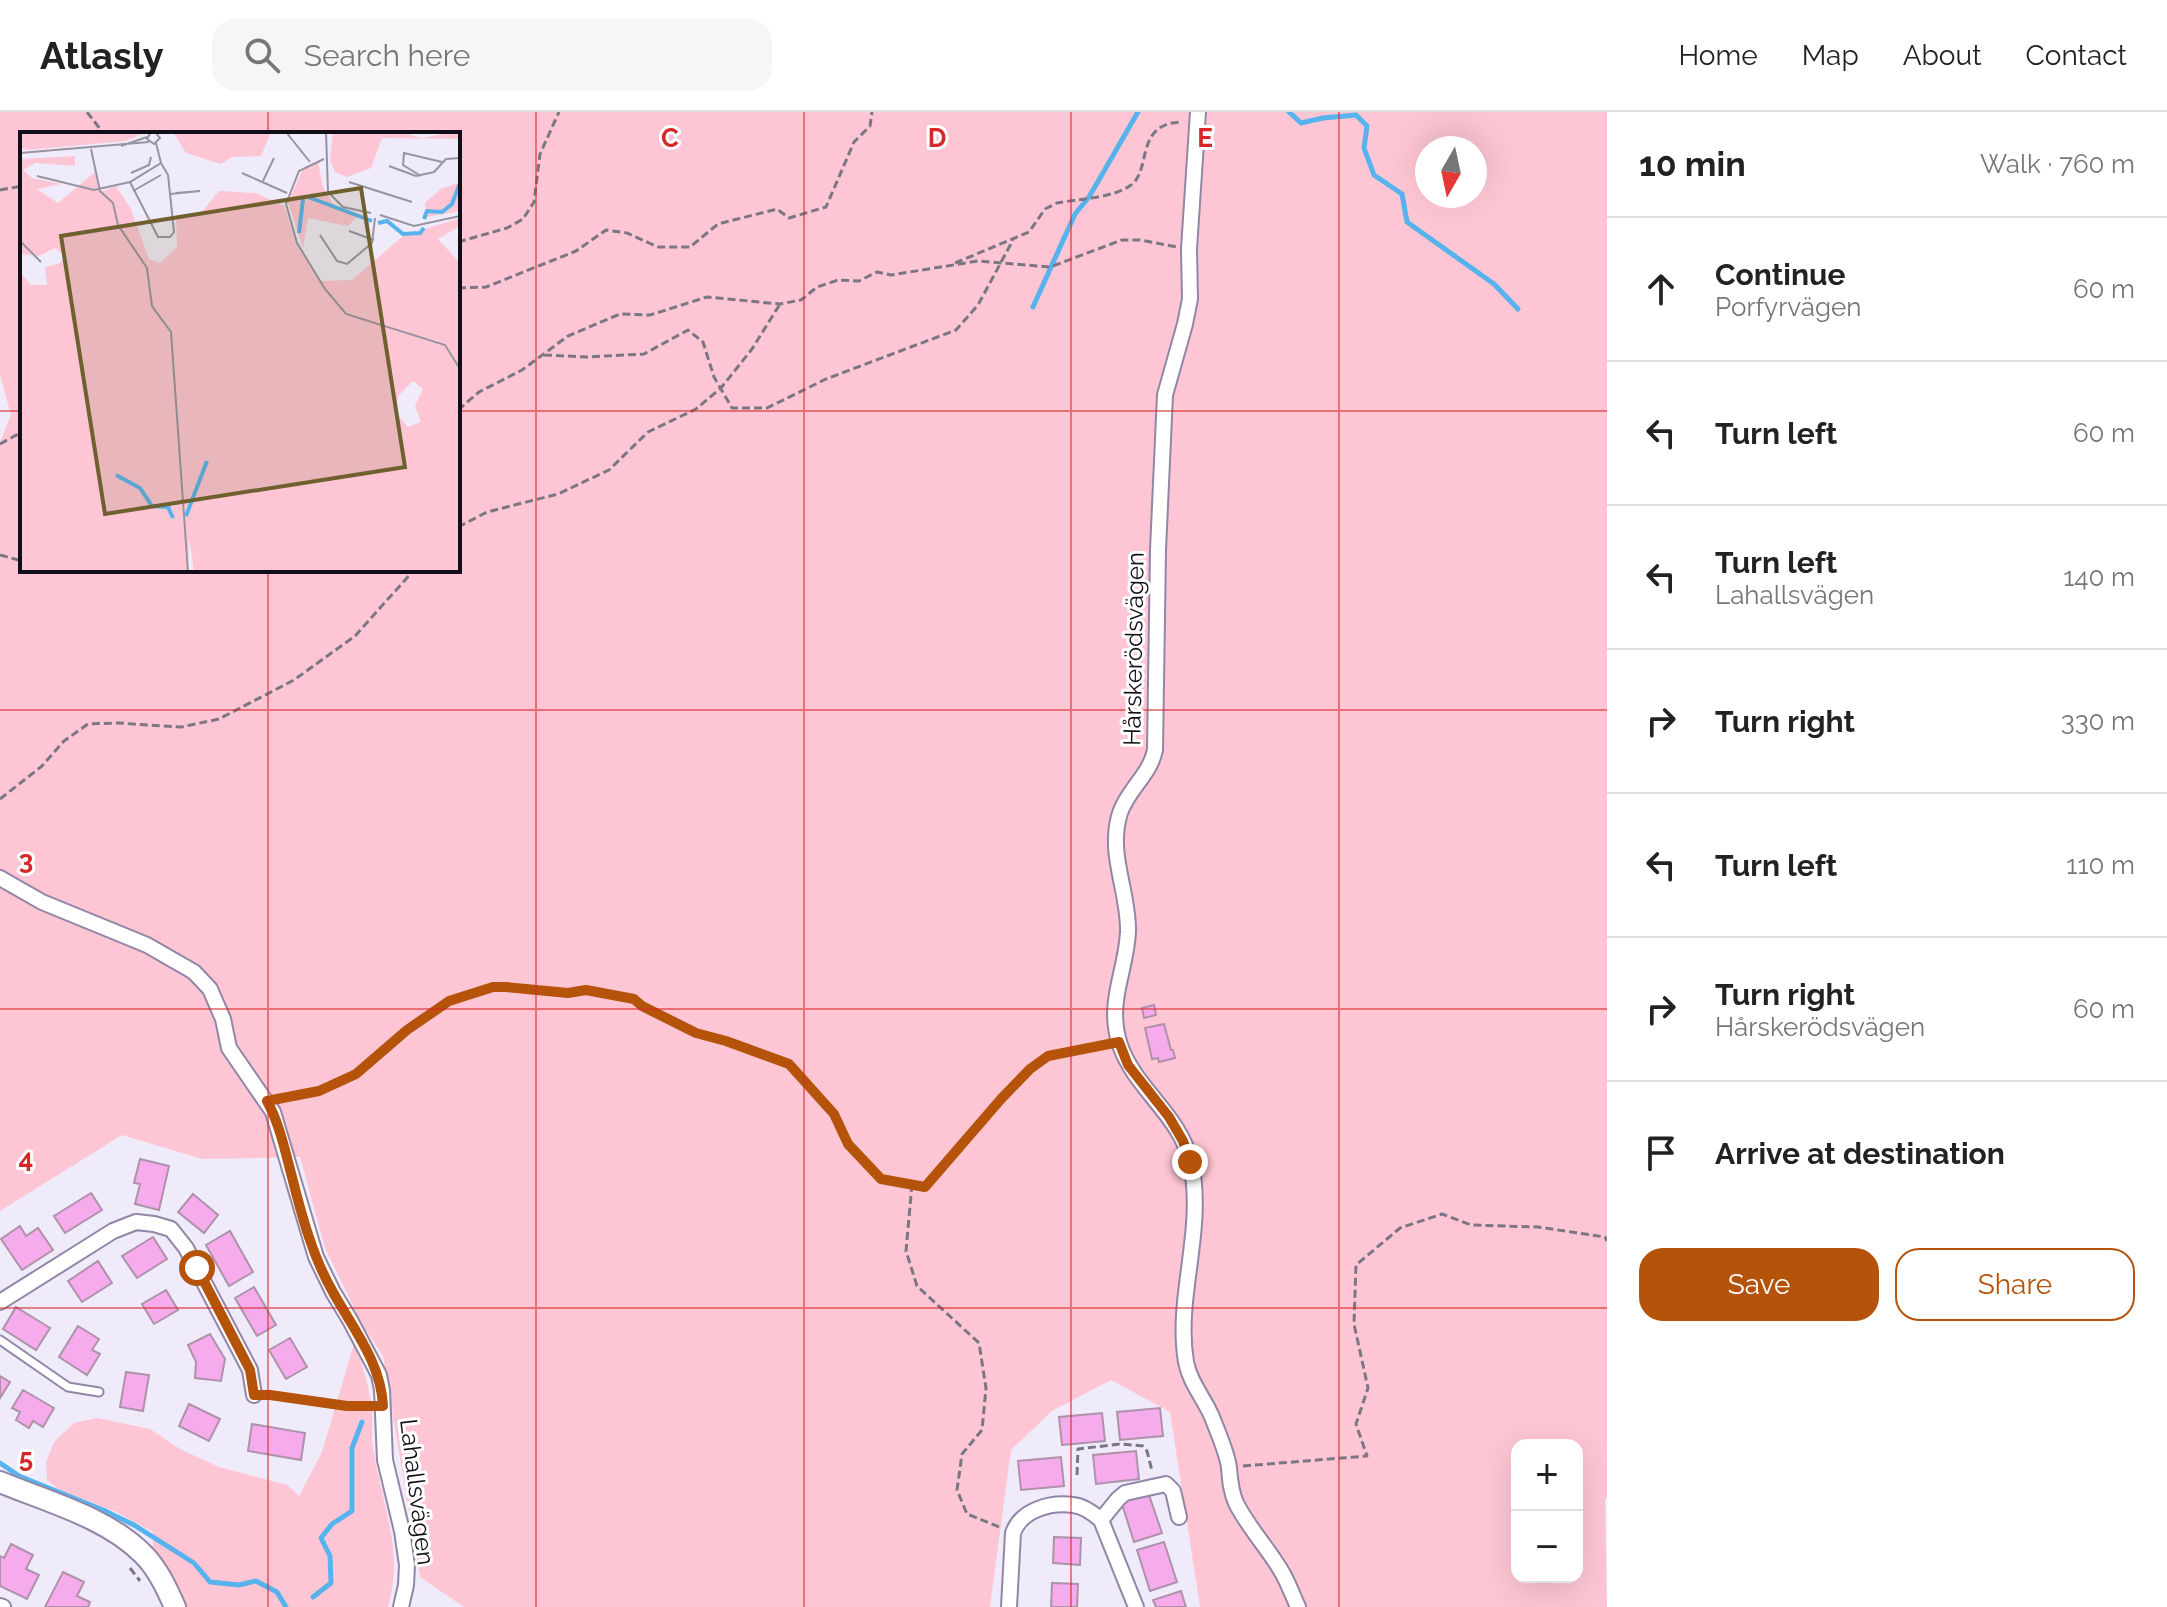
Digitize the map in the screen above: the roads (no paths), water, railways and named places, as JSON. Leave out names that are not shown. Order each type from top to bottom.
[{"type":"street","name":"Hårskerödsvägen","points":[[1198,119],[1189,249],[1190,299],[1165,395],[1158,550],[1155,750],[1149,770],[1121,810],[1115,834],[1116,862],[1128,932],[1113,1012],[1128,1065],[1169,1117],[1183,1141],[1190,1162],[1196,1220],[1185,1327],[1186,1365],[1211,1415],[1229,1467],[1228,1478],[1234,1500],[1282,1573],[1298,1607]]},
{"type":"street","name":"Lahallsvägen","points":[[0,878],[42,902],[147,945],[194,972],[210,989],[220,1009],[229,1048],[267,1101],[281,1133],[316,1257],[373,1363],[382,1390],[385,1460],[407,1565],[401,1607]]},
{"type":"street","points":[[0,1302],[113,1231],[136,1222],[171,1229],[186,1248],[250,1370],[254,1395]]},
{"type":"street","points":[[0,1482],[106,1525],[144,1555],[166,1586],[175,1607]]},
{"type":"street","points":[[1101,1520],[1125,1493],[1166,1484],[1170,1487],[1179,1517]]},
{"type":"street","points":[[1009,1607],[1013,1533],[1017,1522],[1023,1516],[1041,1509],[1074,1505],[1089,1510],[1101,1520],[1136,1607]]},
{"type":"lane","points":[[0,1340],[68,1387],[99,1392]]},
{"type":"waterway","points":[[1033,307],[1075,214],[1089,197],[1138,112]]},
{"type":"waterway","points":[[1289,112],[1301,123],[1356,115],[1367,126],[1364,148],[1374,175],[1402,194],[1407,222],[1494,284],[1518,309]]},
{"type":"waterway","points":[[313,1597],[331,1583],[330,1556],[321,1538],[332,1524],[352,1511],[352,1448],[362,1422]]},
{"type":"waterway","points":[[0,1463],[19,1476],[134,1525],[194,1563],[210,1582],[239,1585],[256,1581],[277,1592],[286,1607]]}]
